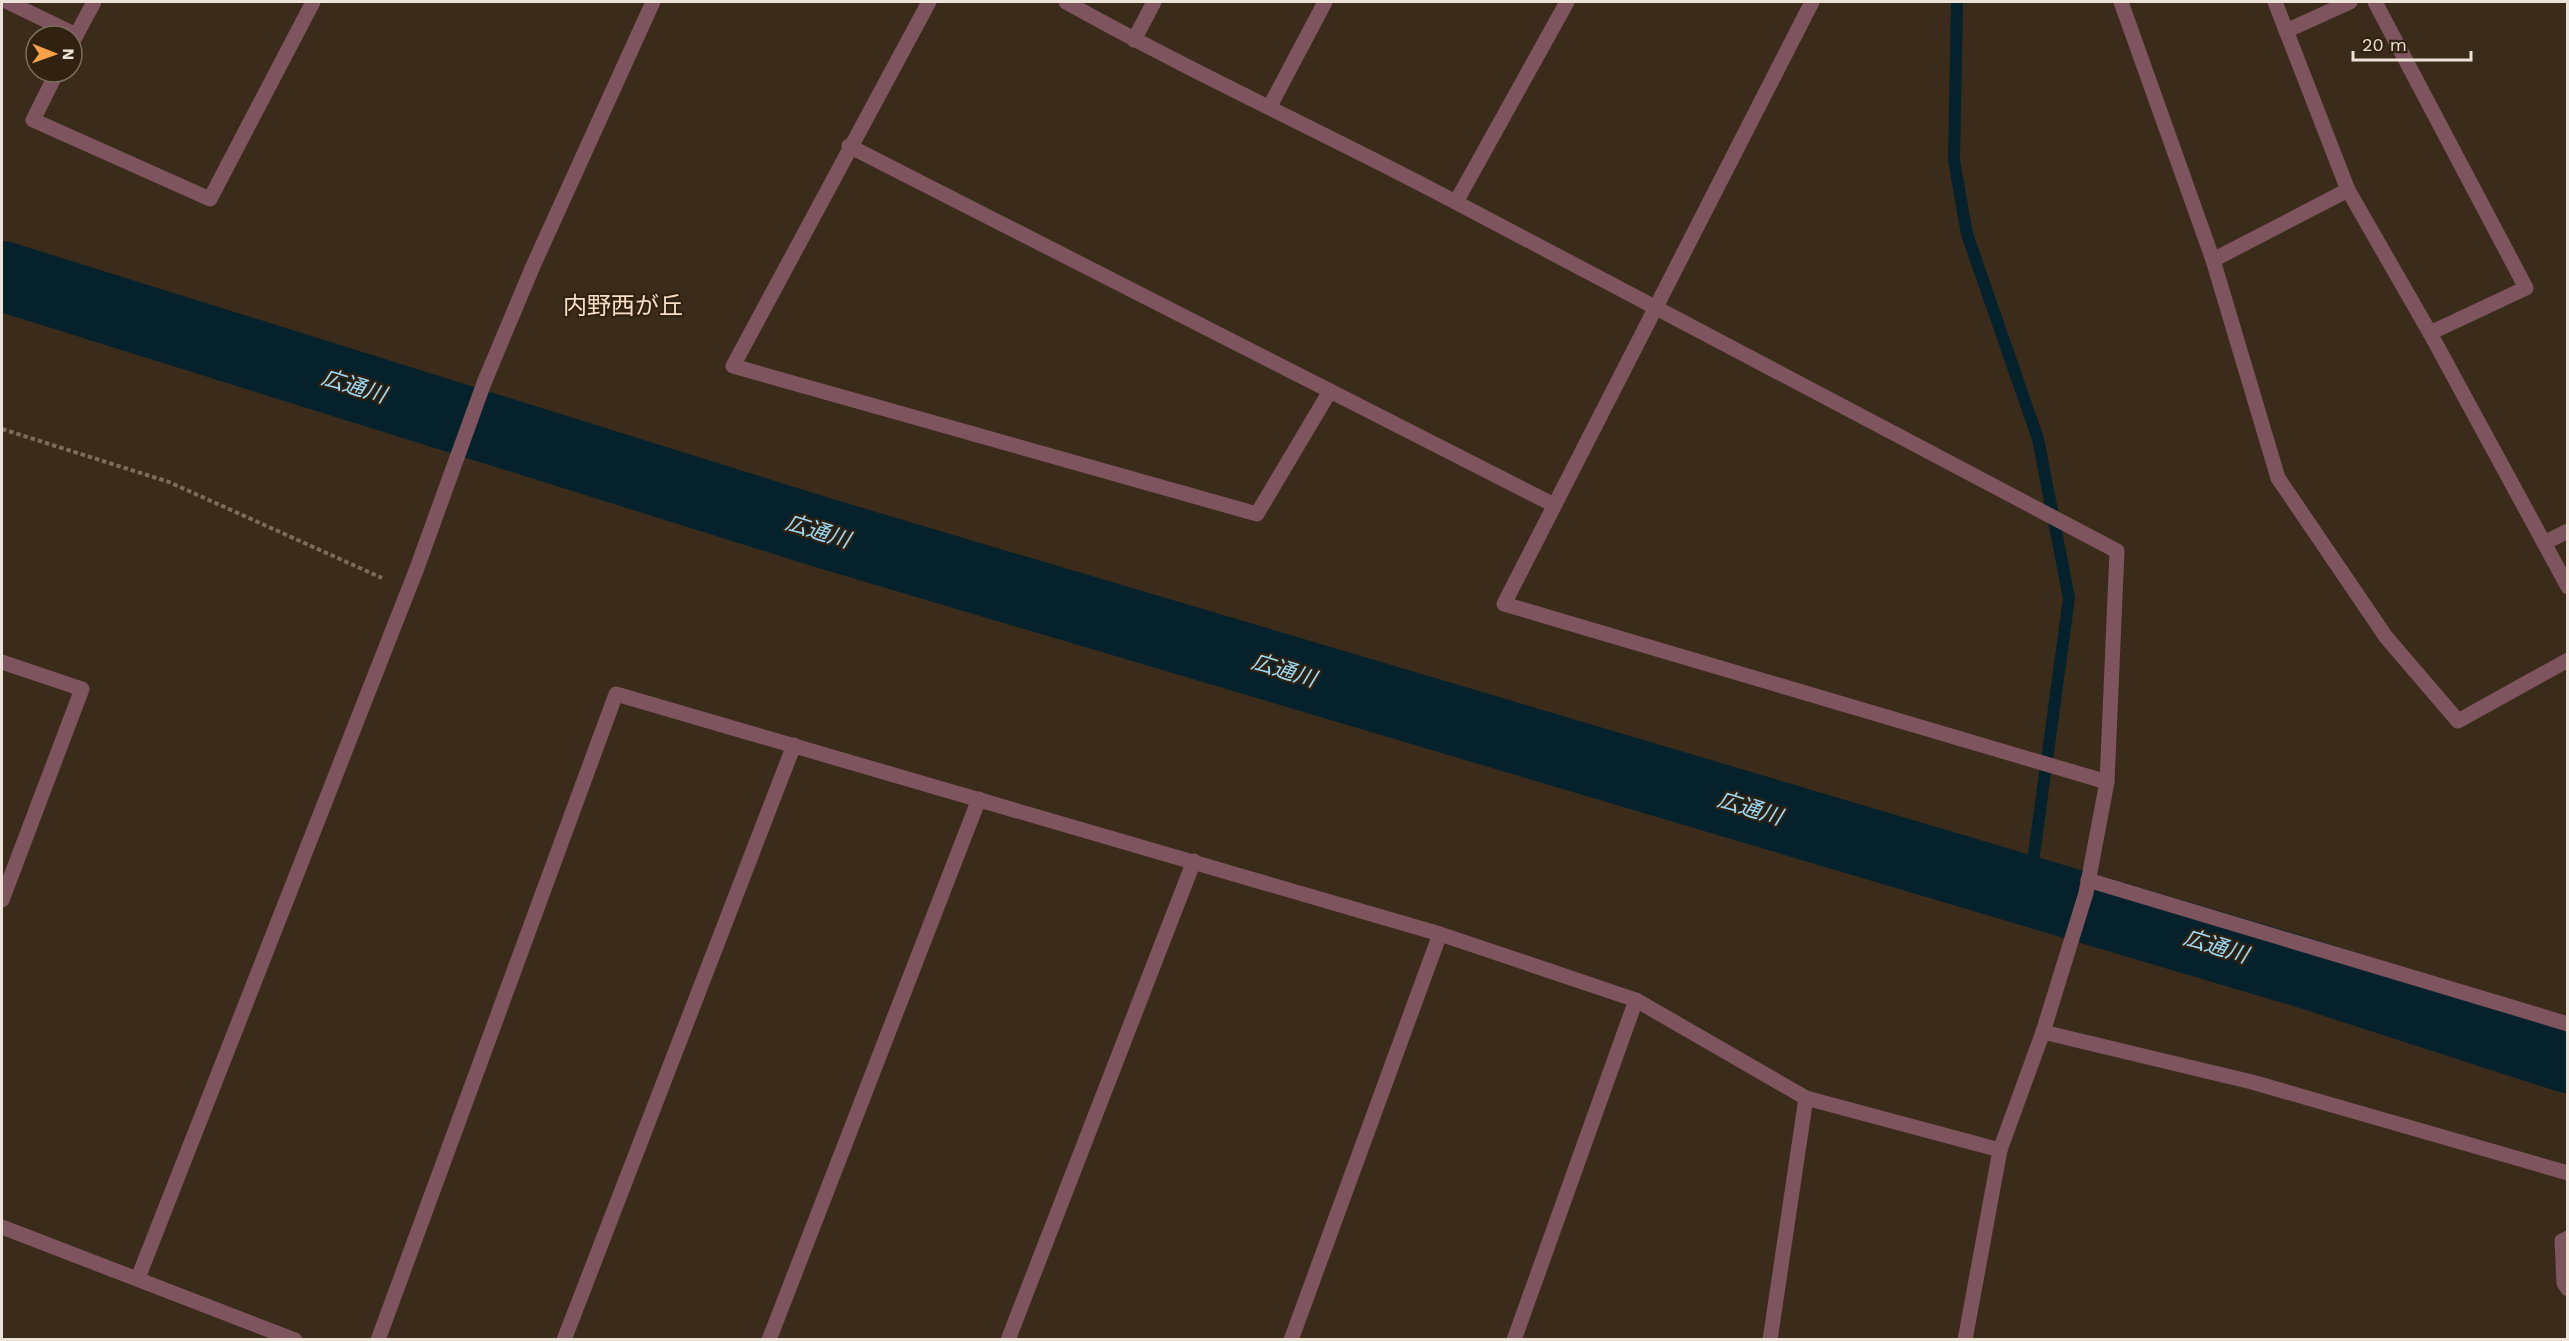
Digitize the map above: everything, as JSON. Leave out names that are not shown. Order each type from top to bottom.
[{"type":"street","points":[[8,2],[47,24]]},
{"type":"street","points":[[82,24],[94,2]]},
{"type":"street","points":[[51,84],[33,120],[210,200],[313,2]]},
{"type":"street","points":[[138,1278],[417,567],[484,383],[542,244],[652,2]]},
{"type":"street","points":[[929,2],[849,146],[733,366],[1257,514],[1330,391]]},
{"type":"street","points":[[1066,2],[1134,40],[1270,106],[1656,306],[2117,551],[2107,782],[2087,887],[2043,1032],[2000,1150],[1965,1340]]},
{"type":"street","points":[[1134,40],[1154,2]]},
{"type":"street","points":[[1270,106],[1325,2]]},
{"type":"street","points":[[1456,202],[1567,2]]},
{"type":"street","points":[[1812,2],[1504,604],[2107,782]]},
{"type":"street","points":[[2121,2],[2213,260],[2278,478],[2386,637],[2458,721],[2568,660]]},
{"type":"street","points":[[2275,2],[2348,190],[2430,333],[2568,587]]},
{"type":"street","points":[[2286,31],[2350,2]]},
{"type":"street","points":[[2375,2],[2526,288],[2430,333]]},
{"type":"street","points":[[849,146],[1554,505]]},
{"type":"street","points":[[2213,260],[2348,190]]},
{"type":"street","points":[[2544,543],[2568,531]]},
{"type":"street","points":[[2,662],[82,689],[2,900]]},
{"type":"street","points":[[378,1340],[616,694],[1440,934],[1635,1000],[1806,1098],[2000,1150]]},
{"type":"street","points":[[564,1340],[794,745]]},
{"type":"street","points":[[770,1340],[979,799]]},
{"type":"street","points":[[1008,1340],[1194,861]]},
{"type":"street","points":[[2087,887],[2568,1024]]},
{"type":"street","points":[[1291,1340],[1440,934]]},
{"type":"street","points":[[1514,1340],[1635,1000]]},
{"type":"street","points":[[2043,1032],[2252,1082],[2568,1173]]},
{"type":"street","points":[[1770,1340],[1806,1098]]},
{"type":"street","points":[[2,1227],[295,1340]]},
{"type":"street","points":[[2568,1238],[2562,1241],[2564,1283],[2568,1289]]},
{"type":"path","points":[[2,429],[169,482],[408,590]]},
{"type":"waterway","points":[[1957,2],[1954,160],[1967,234],[2038,439],[2069,598],[2029,891]]},
{"type":"waterway","name":"広通川","points":[[2,276],[824,533],[2305,973],[2568,1058]]},
{"type":"district","name":"内野西が丘","points":[[623,306]]}]
